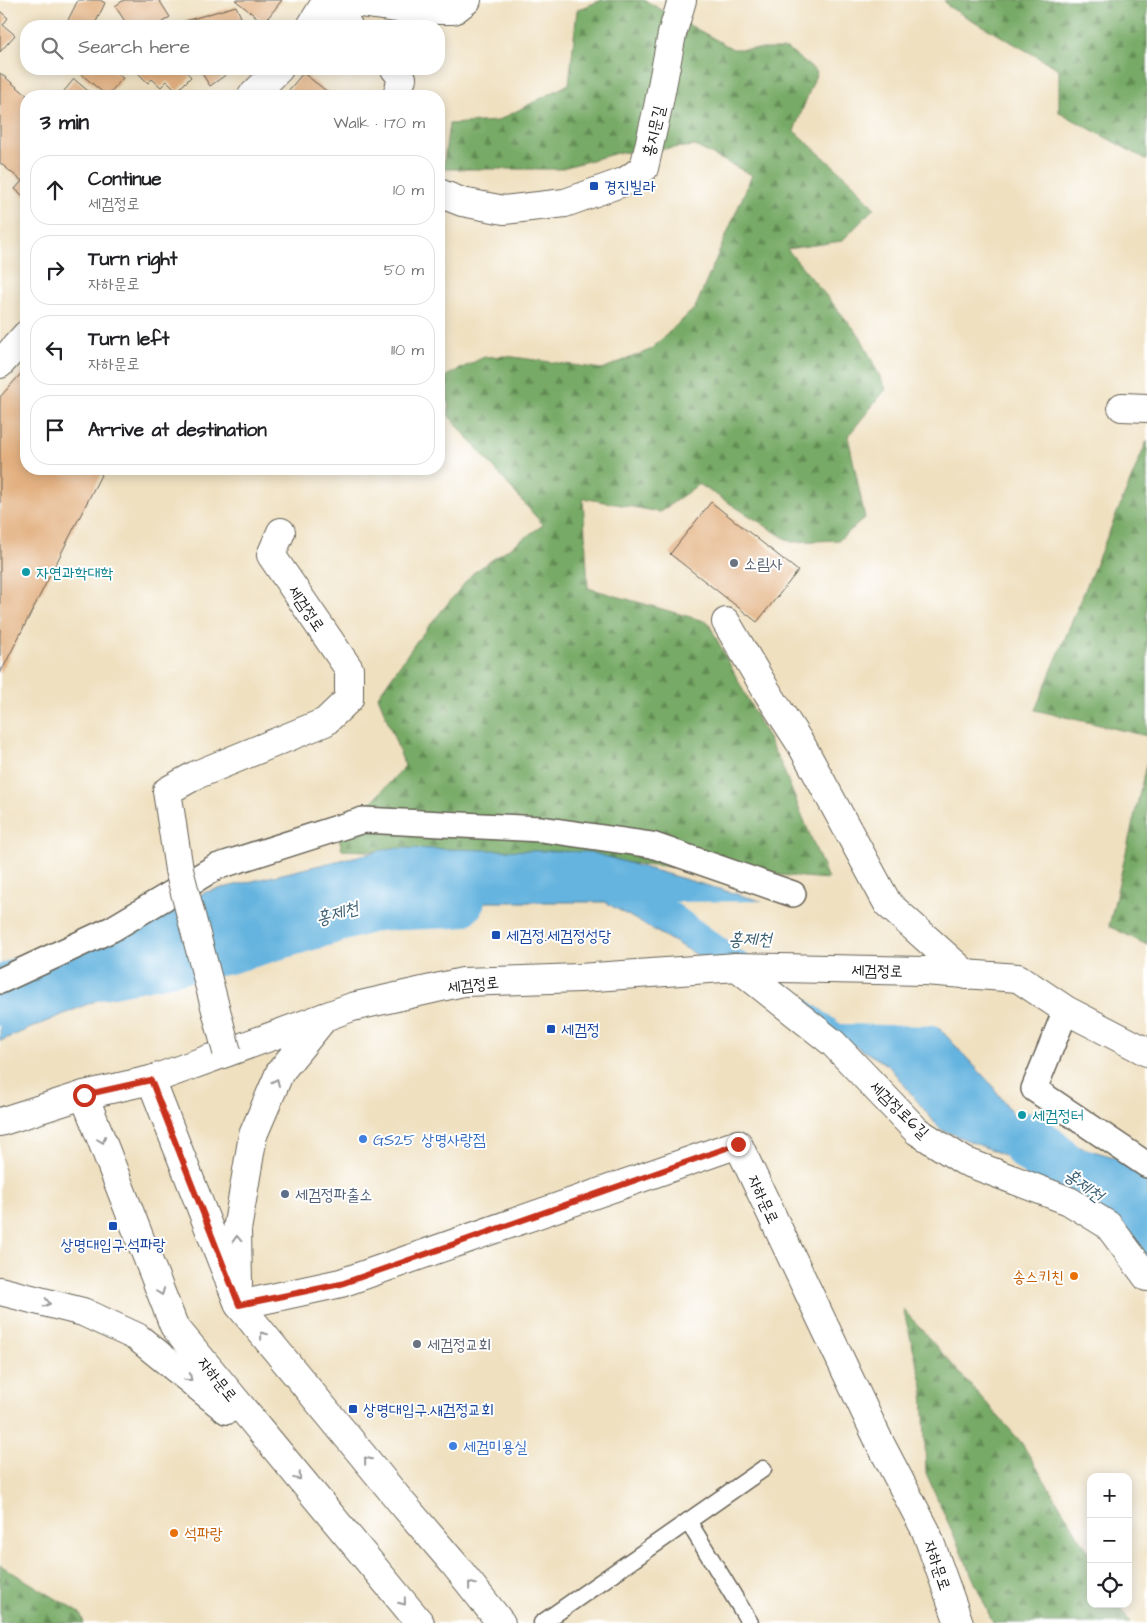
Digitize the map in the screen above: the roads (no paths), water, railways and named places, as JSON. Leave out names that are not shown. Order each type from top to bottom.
[{"type":"street","points":[[315,20],[327,0]]},
{"type":"street","points":[[338,0],[410,10],[454,10],[467,0]]},
{"type":"street","name":"홍지문길","points":[[445,195],[462,202],[504,210],[564,203],[626,181],[644,168],[672,34],[682,0]]},
{"type":"street","points":[[258,90],[273,75]]},
{"type":"street","points":[[398,90],[402,78],[400,75]]},
{"type":"street","points":[[0,364],[20,342]]},
{"type":"street","name":"세검정로","points":[[227,1052],[178,870],[167,791],[196,775],[325,722],[350,699],[348,669],[271,555],[281,532]]},
{"type":"street","points":[[726,622],[802,746],[888,904],[967,975]]},
{"type":"street","points":[[0,981],[112,929],[216,867],[363,820],[541,829],[652,845],[793,894]]},
{"type":"street","name":"세검정로","points":[[0,1122],[84,1095],[151,1080],[352,1007],[463,982],[580,978],[737,967],[924,971],[1018,978],[1066,1010],[1147,1052]]},
{"type":"street","name":"세검정로6길","points":[[737,967],[833,1043],[917,1131],[964,1161],[1069,1201],[1108,1225],[1147,1277]]},
{"type":"street","points":[[1066,1010],[1034,1088],[1147,1165]]},
{"type":"street","points":[[239,1305],[237,1230],[253,1135],[280,1072],[325,1017]]},
{"type":"street","points":[[151,1080],[239,1305],[501,1623]]},
{"type":"street","name":"자하문로","points":[[84,1095],[174,1326],[420,1623]]},
{"type":"street","name":"자하문로","points":[[239,1305],[341,1284],[738,1144],[876,1434],[926,1531],[959,1623]]},
{"type":"street","points":[[0,1291],[83,1312],[137,1337],[273,1447]]},
{"type":"lane","points":[[542,1623],[763,1469]]},
{"type":"lane","points":[[688,1521],[750,1623]]},
{"type":"water","name":"홍제천","points":[[392,848],[590,852],[768,903],[939,1028],[990,1083],[1026,1131],[1124,1160],[1147,1178],[1147,1234],[1119,1202],[940,1129],[888,1065],[605,902],[376,902],[228,945],[0,1041],[0,996],[206,892]]},
{"type":"waterway","name":"홍제천","points":[[0,997],[21,986],[228,945],[376,902],[456,899]]},
{"type":"waterway","name":"홍제천","points":[[1029,1141],[1061,1169],[1147,1231]]},
{"type":"place","name":"경진빌라","points":[[594,186]]},
{"type":"place","name":"소림사","points":[[734,563]]},
{"type":"place","name":"자연과학대학","points":[[26,572]]},
{"type":"place","name":"세검정.세검정성당","points":[[496,935]]},
{"type":"place","name":"세검정","points":[[551,1029]]},
{"type":"place","name":"세검정터","points":[[1022,1115]]},
{"type":"place","name":"GS25 상명사랑점","points":[[363,1139]]},
{"type":"place","name":"세검정파출소","points":[[285,1194]]},
{"type":"place","name":"상명대입구.석파랑","points":[[113,1226]]},
{"type":"place","name":"송스키친","points":[[1074,1276]]},
{"type":"place","name":"세검정교회","points":[[417,1344]]},
{"type":"place","name":"상명대입구.새검정교회","points":[[353,1409]]},
{"type":"place","name":"세검미용실","points":[[453,1446]]},
{"type":"place","name":"석파랑","points":[[174,1533]]}]
